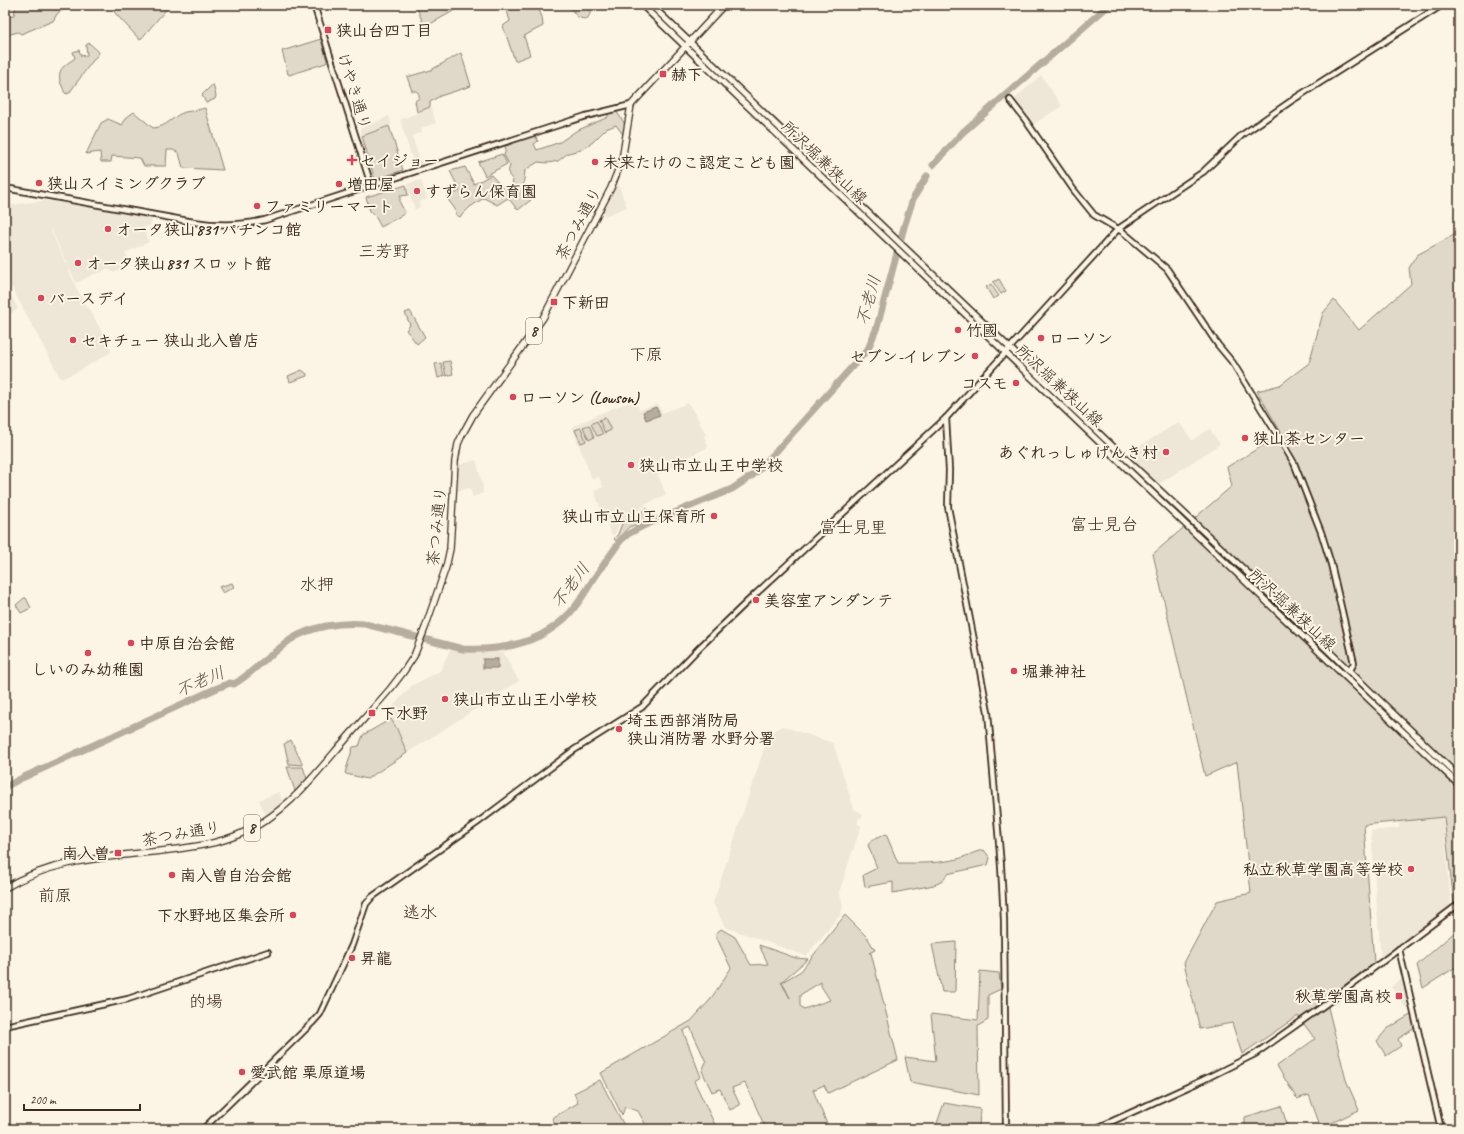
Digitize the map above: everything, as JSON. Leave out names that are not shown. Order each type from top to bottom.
[{"type":"main road","name":"所沢堀兼狭山線","points":[[642,5],[688,45],[1008,350],[1252,577],[1459,777]]},
{"type":"main road","name":"所沢堀兼狭山線","points":[[651,5],[688,45]]},
{"type":"main road","points":[[631,105],[724,5]]},
{"type":"main road","name":"茶つみ通り","points":[[5,888],[23,878],[61,864],[215,843],[239,834],[267,820],[296,796],[391,688],[414,656],[444,575],[448,559],[455,461],[458,444],[473,415],[543,318],[611,188],[622,160],[631,105]]},
{"type":"main road","name":"所沢堀兼狭山線","points":[[1008,350],[1210,549],[1459,785]]},
{"type":"street","name":"けやき通り","points":[[314,5],[371,185]]},
{"type":"street","points":[[203,1129],[320,1014],[352,945],[366,904],[372,897],[574,750],[642,707],[742,606],[946,418],[1118,229],[1203,172],[1242,135],[1384,41],[1442,5]]},
{"type":"street","points":[[1010,100],[1073,189],[1094,215],[1118,229],[1167,269],[1218,345],[1233,363],[1294,463],[1311,503],[1331,564],[1354,661],[1354,665],[1349,672]]},
{"type":"street","points":[[5,188],[194,222],[225,226],[244,224],[265,220],[586,116],[631,105]]},
{"type":"street","points":[[946,418],[949,470],[948,507],[988,712],[1001,858],[1004,920],[1006,1129]]},
{"type":"street","points":[[1095,1129],[1203,1080],[1255,1054],[1323,1006],[1459,904]]},
{"type":"street","points":[[1399,949],[1441,1129]]},
{"type":"street","points":[[5,1026],[128,999],[268,952]]},
{"type":"shaded area","points":[[16,5],[73,5],[57,14],[53,21],[21,34],[18,32],[7,35],[5,18],[14,15]]},
{"type":"shaded area","points":[[112,5],[170,5],[140,40],[115,13]]},
{"type":"shaded area","points":[[416,5],[464,5],[425,27]]},
{"type":"shaded area","points":[[509,5],[537,5],[542,17],[543,26],[524,36],[530,55],[515,61],[503,26],[510,21],[507,11]]},
{"type":"shaded area","points":[[569,5],[588,5],[590,13],[587,19],[578,17]]},
{"type":"shaded area","points":[[321,39],[327,61],[326,63],[289,75],[282,51]]},
{"type":"shaded area","points":[[89,43],[99,53],[70,92],[68,94],[65,93],[61,84],[60,71],[75,58],[73,52],[79,50],[81,56],[87,55],[86,45]]},
{"type":"shaded area","points":[[461,53],[471,86],[440,96],[430,102],[430,107],[417,112],[415,101],[419,98],[419,94],[416,91],[412,91],[407,77],[431,70]]},
{"type":"shaded area","points":[[1041,75],[1062,106],[1032,125],[1013,102],[1013,100]]},
{"type":"shaded area","points":[[213,84],[216,96],[215,99],[206,103],[202,95]]},
{"type":"shaded area","points":[[431,107],[436,123],[421,128],[422,132],[412,136],[422,166],[415,168],[400,120]]},
{"type":"shaded area","points":[[205,108],[223,170],[183,168],[179,153],[173,150],[167,150],[166,166],[144,166],[140,158],[112,156],[111,162],[101,162],[100,152],[86,154],[101,123],[108,119],[122,125],[127,117],[134,112],[153,128],[166,124],[185,112]]},
{"type":"shaded area","points":[[616,111],[625,124],[624,136],[616,125],[606,129],[593,142],[581,150],[568,153],[558,161],[548,163],[538,162],[525,170],[523,189],[531,200],[518,210],[508,198],[497,205],[484,198],[470,207],[460,217],[456,215],[455,209],[446,197],[460,191],[450,171],[465,167],[474,184],[491,175],[505,190],[512,185],[513,180],[508,174],[510,166],[504,155],[506,150],[505,146],[535,135],[538,141],[534,144],[537,150],[560,142],[576,131],[608,117],[608,113]]},
{"type":"shaded area","points":[[389,116],[392,124],[362,136],[360,129]]},
{"type":"shaded area","points":[[389,126],[403,170],[375,180],[362,136]]},
{"type":"shaded area","points":[[502,154],[507,164],[485,176],[478,162]]},
{"type":"shaded area","name":"すずらん保育園","points":[[421,180],[427,199],[419,202],[420,207],[415,210],[407,184]]},
{"type":"shaded area","points":[[617,182],[627,207],[605,216],[602,209]]},
{"type":"shaded area","points":[[406,185],[408,195],[400,196],[400,203],[405,212],[404,214],[381,227],[375,216],[370,211],[366,197]]},
{"type":"shaded area","points":[[55,201],[152,218],[151,225],[143,228],[149,242],[125,253],[131,264],[114,273],[108,268],[76,283],[50,229],[77,289],[86,306],[90,309],[111,350],[111,352],[79,371],[61,379],[5,275],[5,209],[11,205]]},
{"type":"shaded area","points":[[1459,232],[1459,965],[1423,988],[1417,965],[1457,930],[1444,817],[1364,825],[1374,963],[1326,999],[1346,1080],[1359,1110],[1321,1128],[1309,1095],[1297,1099],[1277,1066],[1315,1039],[1298,1016],[1242,1054],[1232,1023],[1200,1029],[1184,963],[1217,901],[1251,893],[1237,762],[1205,776],[1153,554],[1232,486],[1227,467],[1282,434],[1257,391],[1280,385],[1309,363],[1323,313],[1334,300],[1359,330],[1411,284],[1409,268],[1417,255]]},
{"type":"shaded area","points":[[999,279],[1006,291],[1001,294],[993,282]]},
{"type":"shaded area","points":[[5,284],[18,309],[5,316]]},
{"type":"shaded area","points":[[991,284],[999,296],[993,299],[986,287]]},
{"type":"shaded area","points":[[410,311],[425,337],[417,344],[406,330],[410,325],[405,313]]},
{"type":"shaded area","points":[[450,361],[453,374],[446,376],[443,362]]},
{"type":"shaded area","points":[[441,363],[444,376],[438,378],[435,364]]},
{"type":"shaded area","points":[[302,370],[307,374],[307,376],[290,382],[288,376]]},
{"type":"shaded area","name":"狭山市立山王中学校","points":[[634,400],[640,410],[658,404],[662,413],[688,403],[694,411],[706,435],[704,436],[708,446],[707,448],[658,475],[666,495],[646,504],[632,516],[625,517],[620,522],[615,534],[612,535],[594,491],[603,487],[599,477],[592,479],[572,427],[601,413]]},
{"type":"shaded area","points":[[656,407],[660,415],[646,420],[643,412]]},
{"type":"shaded area","points":[[605,418],[611,430],[605,433],[599,420]]},
{"type":"shaded area","points":[[597,421],[603,434],[597,436],[591,424]]},
{"type":"shaded area","points":[[1179,422],[1192,440],[1210,429],[1220,444],[1159,484],[1127,454]]},
{"type":"shaded area","points":[[589,425],[594,437],[589,440],[583,427]]},
{"type":"shaded area","points":[[581,428],[586,441],[581,443],[575,430]]},
{"type":"shaded area","points":[[476,460],[483,487],[483,493],[473,497],[470,488],[456,491],[458,465]]},
{"type":"shaded area","points":[[646,508],[653,516],[629,527],[616,541],[614,539],[618,534],[623,521],[627,519],[632,520]]},
{"type":"shaded area","points":[[232,583],[234,587],[223,593],[219,587]]},
{"type":"shaded area","points":[[26,598],[31,608],[21,613],[16,605]]},
{"type":"shaded area","name":"狭山市立山王小学校","points":[[451,648],[474,653],[503,652],[519,681],[407,753],[398,729],[388,712],[411,686],[440,671]]},
{"type":"shaded area","points":[[483,659],[498,659],[498,668],[483,668]]},
{"type":"shaded area","points":[[391,719],[407,753],[367,779],[346,774],[345,773],[353,747],[359,746],[363,735]]},
{"type":"shaded area","points":[[782,726],[833,743],[854,809],[863,814],[861,818],[859,818],[857,824],[861,826],[839,892],[843,905],[841,914],[806,956],[725,927],[713,903],[769,734]]},
{"type":"shaded area","points":[[291,740],[303,765],[289,764],[284,744]]},
{"type":"shaded area","points":[[287,767],[303,767],[307,779],[295,791]]},
{"type":"shaded area","points":[[279,792],[283,803],[266,816],[259,800]]},
{"type":"shaded area","name":"私立秋草学園高等学校","points":[[1443,816],[1451,907],[1381,959],[1371,831],[1399,828],[1399,820]]},
{"type":"shaded area","points":[[886,834],[898,863],[929,863],[945,861],[961,858],[984,850],[990,858],[988,865],[947,874],[943,881],[934,885],[893,893],[893,882],[865,887],[863,875],[877,868],[868,845],[872,840]]},
{"type":"shaded area","points":[[845,915],[867,937],[875,950],[869,953],[871,953],[898,1060],[828,1093],[824,1085],[813,1090],[829,1129],[766,1129],[745,1083],[732,1088],[740,1105],[730,1110],[720,1089],[712,1092],[702,1071],[706,1062],[690,1027],[683,1031],[701,1077],[694,1081],[717,1129],[648,1129],[638,1111],[625,1107],[622,1115],[601,1073],[691,1021],[710,1000],[731,968],[715,934],[721,929],[735,937],[751,965],[768,964],[759,945],[796,958],[808,959],[781,982],[790,998],[782,982],[801,971]],"holes":[[[821,982],[821,986],[830,1000],[804,1009],[800,1006],[800,995]]]},
{"type":"shaded area","points":[[956,942],[955,992],[942,992],[932,944]]},
{"type":"shaded area","points":[[980,971],[999,973],[1001,989],[988,995],[988,1020],[978,1026],[979,1095],[910,1082],[905,1057],[936,1061],[931,1014],[978,1020]]},
{"type":"shaded area","points":[[1403,977],[1409,1003],[1406,1008],[1391,987]]},
{"type":"shaded area","points":[[1412,1014],[1415,1028],[1398,1039],[1401,1046],[1386,1056],[1377,1041],[1387,1029]]},
{"type":"shaded area","points":[[600,1080],[626,1129],[557,1129],[552,1118],[578,1103],[574,1093]]},
{"type":"shaded area","points":[[944,1103],[980,1109],[979,1129],[935,1129]]},
{"type":"shaded area","points":[[1281,1106],[1287,1124],[1271,1129],[1245,1129],[1245,1117]]},
{"type":"waterway","name":"不老川","points":[[933,165],[963,132],[1109,5]]},
{"type":"waterway","name":"不老川","points":[[5,787],[215,689],[230,683],[234,684],[290,640],[298,635],[317,628],[336,624],[365,624],[463,649],[507,646],[521,643],[547,632],[573,610],[621,540],[628,534],[645,525],[732,489],[753,475],[868,349],[877,327],[913,199],[927,176]]},
{"type":"place","name":"狭山台四丁目","points":[[328,30]]},
{"type":"place","name":"赫下","points":[[663,74]]},
{"type":"place","name":"セイジョー","points":[[352,160]]},
{"type":"place","name":"未来たけのこ認定こども園","points":[[595,162]]},
{"type":"place","name":"狭山スイミングクラブ","points":[[39,183]]},
{"type":"place","name":"増田屋","points":[[339,184]]},
{"type":"place","name":"すずらん保育園","points":[[417,191]]},
{"type":"place","name":"ファミリーマート","points":[[257,206]]},
{"type":"place","name":"オータ狭山831 パチンコ館","points":[[108,229]]},
{"type":"place","name":"オータ狭山831 スロット館","points":[[78,263]]},
{"type":"place","name":"バースデイ","points":[[41,298]]},
{"type":"place","name":"下新田","points":[[554,302]]},
{"type":"place","name":"竹國","points":[[958,330]]},
{"type":"place","name":"ローソン","points":[[1041,338]]},
{"type":"place","name":"セキチュー 狭山北入曽店","points":[[73,340]]},
{"type":"place","name":"セブン-イレブン","points":[[975,356]]},
{"type":"place","name":"コスモ","points":[[1016,383]]},
{"type":"place","name":"ローソン (Lowson)","points":[[513,397]]},
{"type":"place","name":"狭山茶センター","points":[[1245,438]]},
{"type":"place","name":"あぐれっしゅげんき村","points":[[1166,452]]},
{"type":"place","name":"狭山市立山王中学校","points":[[631,465]]},
{"type":"place","name":"狭山市立山王保育所","points":[[714,516]]},
{"type":"place","name":"美容室アンダンテ","points":[[756,600]]},
{"type":"place","name":"中原自治会館","points":[[131,643]]},
{"type":"place","name":"しいのみ幼稚園","points":[[88,653]]},
{"type":"place","name":"堀兼神社","points":[[1014,671]]},
{"type":"place","name":"狭山市立山王小学校","points":[[445,699]]},
{"type":"place","name":"下水野","points":[[372,713]]},
{"type":"place","name":"埼玉西部消防局 狭山消防署 水野分署","points":[[619,729]]},
{"type":"place","name":"南入曽","points":[[118,853]]},
{"type":"place","name":"私立秋草学園高等学校","points":[[1411,869]]},
{"type":"place","name":"南入曽自治会館","points":[[172,875]]},
{"type":"place","name":"下水野地区集会所","points":[[293,915]]},
{"type":"place","name":"昇龍","points":[[352,958]]},
{"type":"place","name":"秋草学園高校","points":[[1399,996]]},
{"type":"place","name":"愛武館 栗原道場","points":[[242,1072]]},
{"type":"district","name":"三芳野","points":[[384,251]]},
{"type":"district","name":"下原","points":[[646,354]]},
{"type":"district","name":"富士見台","points":[[1104,524]]},
{"type":"district","name":"富士見里","points":[[853,527]]},
{"type":"district","name":"水押","points":[[317,584]]},
{"type":"district","name":"前原","points":[[55,895]]},
{"type":"district","name":"逃水","points":[[420,912]]},
{"type":"district","name":"的場","points":[[206,1001]]}]
